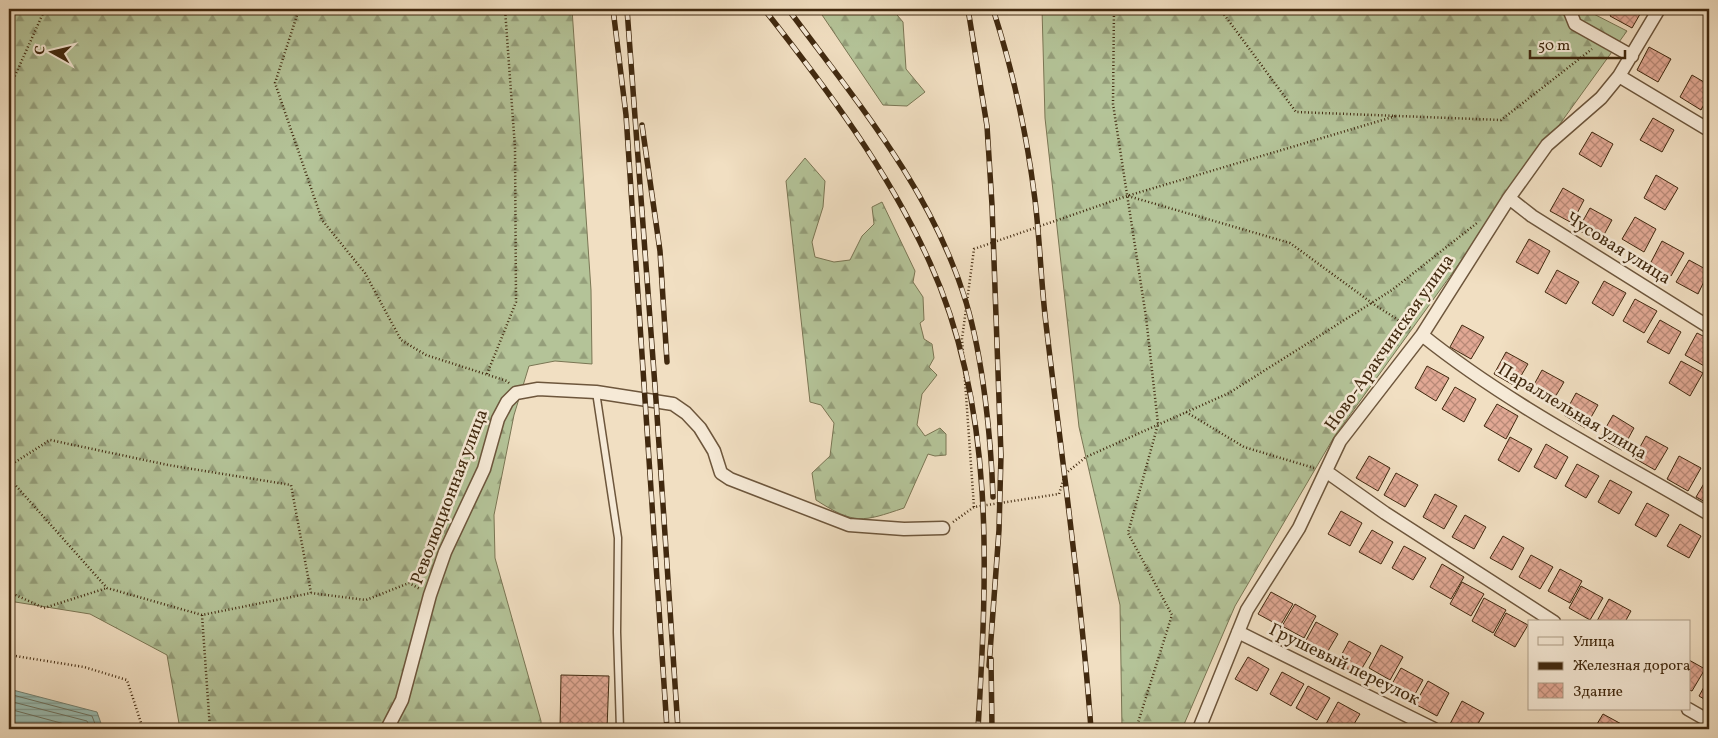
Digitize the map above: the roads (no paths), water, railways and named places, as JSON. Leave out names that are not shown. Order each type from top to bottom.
[{"type":"street","points":[[1569,9],[1575,24],[1632,56]]},
{"type":"street","name":"Ново-Аракчинская улица","points":[[1199,729],[1247,610],[1299,528],[1340,441],[1422,335],[1509,198],[1547,145],[1601,98],[1619,76],[1659,9]]},
{"type":"street","points":[[1619,76],[1709,130]]},
{"type":"street","name":"Чусовая улица","points":[[1509,198],[1532,216],[1709,327]]},
{"type":"street","name":"Параллельная улица","points":[[1422,335],[1450,358],[1508,396],[1709,514]]},
{"type":"street","name":"Революционная улица","points":[[387,729],[402,700],[430,596],[445,552],[484,469],[498,419],[507,402],[516,394],[538,388],[596,392]]},
{"type":"street","points":[[596,392],[673,404],[686,413],[700,428],[714,451],[722,473],[730,479],[800,507],[849,525],[864,528],[943,528]]},
{"type":"street","points":[[1327,472],[1385,513],[1551,620]]},
{"type":"street","name":"Грушевый переулок","points":[[1238,632],[1434,729]]},
{"type":"street","points":[[1690,710],[1709,721]]},
{"type":"lane","points":[[596,392],[618,538],[617,632],[620,729]]},
{"type":"water","points":[[9,689],[97,712],[103,729],[9,729]]},
{"type":"railway","points":[[613,9],[626,115],[667,729]]},
{"type":"railway","points":[[627,9],[678,729]]},
{"type":"railway","points":[[764,9],[811,69],[876,163],[895,195],[930,263],[951,319],[967,375],[977,433],[982,492],[984,611],[978,729]]},
{"type":"railway","points":[[788,9],[890,148],[913,184],[951,261],[966,302],[977,348],[988,424],[993,497]]},
{"type":"railway","points":[[968,9],[987,126],[992,205],[1001,455],[999,530],[989,666]]},
{"type":"railway","points":[[993,9],[1013,80],[1032,176],[1046,324],[1077,577],[1091,729]]},
{"type":"railway","points":[[642,125],[660,251],[667,362]]},
{"type":"railway","points":[[991,659],[992,729]]}]
